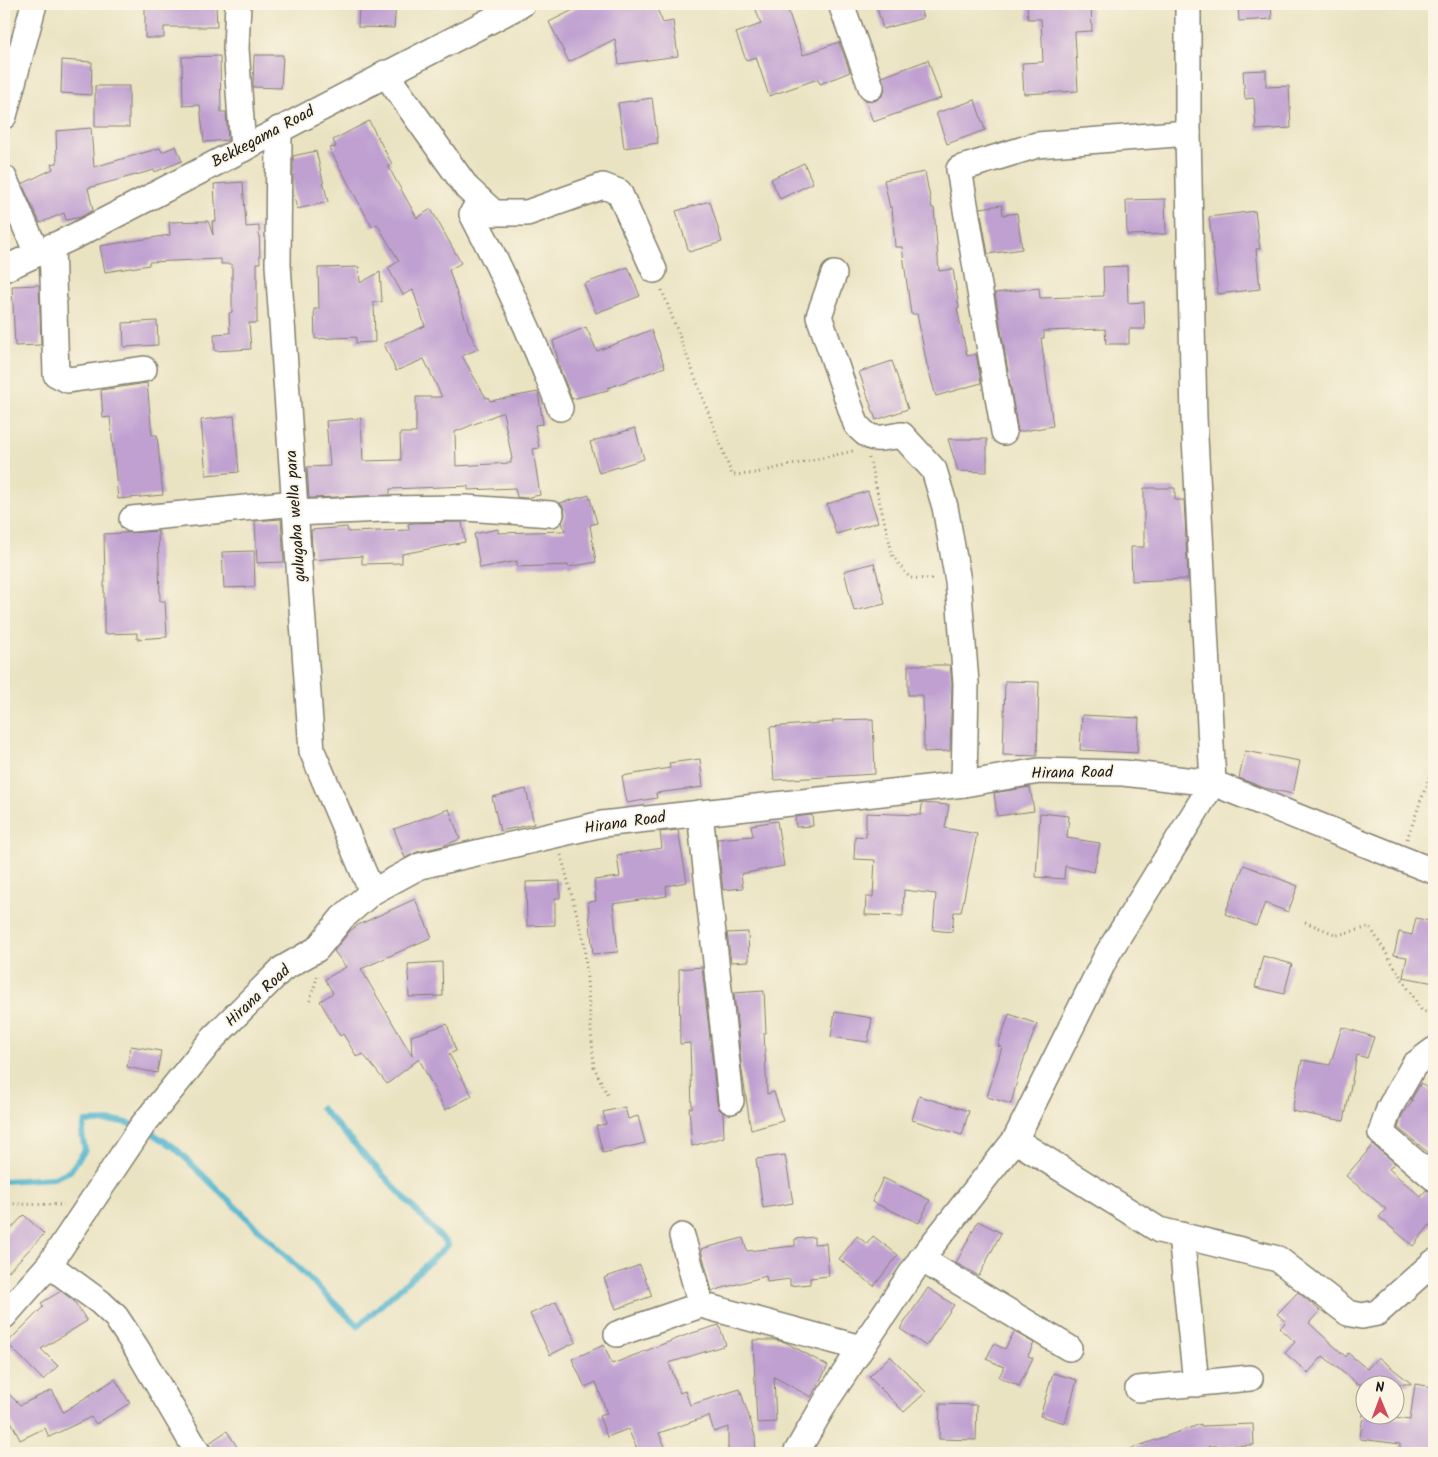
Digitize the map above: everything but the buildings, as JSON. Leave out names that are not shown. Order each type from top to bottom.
[{"type":"street","points":[[4,116],[34,4]]},
{"type":"street","points":[[238,4],[236,48],[243,149]]},
{"type":"street","name":"Bekkegama Road","points":[[4,269],[243,149],[385,73],[493,11],[522,4]]},
{"type":"street","points":[[840,4],[871,87]]},
{"type":"street","points":[[796,1453],[828,1398],[921,1260],[1015,1140],[1108,953],[1213,783],[1194,418],[1188,133],[1188,4]]},
{"type":"street","points":[[385,73],[467,188],[494,213],[527,213],[603,186],[619,192],[654,270]]},
{"type":"street","name":"gulugaha wella para","points":[[278,129],[278,265],[312,752],[372,892]]},
{"type":"street","points":[[1004,432],[959,169],[1038,145],[1188,133]]},
{"type":"street","points":[[4,178],[44,250],[56,374],[68,380],[144,369]]},
{"type":"street","points":[[480,200],[472,214],[540,354],[560,408]]},
{"type":"street","points":[[834,274],[819,316],[856,424],[863,433],[872,439],[902,435],[934,470],[945,507],[958,581],[966,683],[964,784]]},
{"type":"street","points":[[132,519],[295,508],[466,508],[551,514]]},
{"type":"street","name":"Hirana Road","points":[[4,1316],[49,1265],[142,1126],[214,1037],[282,970],[317,949],[342,918],[372,892],[420,866],[602,824],[964,784],[1040,771],[1123,773],[1213,783],[1434,871]]},
{"type":"street","points":[[700,813],[731,1101]]},
{"type":"street","points":[[1434,1050],[1414,1065],[1389,1109],[1381,1133],[1434,1178]]},
{"type":"street","points":[[1015,1140],[1159,1230],[1278,1259],[1348,1313],[1362,1316],[1377,1313],[1434,1262]]},
{"type":"street","points":[[1181,1235],[1196,1384]]},
{"type":"street","points":[[682,1236],[701,1305]]},
{"type":"street","points":[[921,1260],[1069,1348]]},
{"type":"street","points":[[49,1265],[100,1302],[116,1318],[137,1349],[198,1453]]},
{"type":"street","points":[[617,1334],[701,1305],[861,1348]]},
{"type":"street","points":[[1138,1389],[1250,1378]]},
{"type":"path","points":[[654,270],[732,475],[751,474],[857,450]]},
{"type":"path","points":[[869,457],[893,557],[910,578],[958,581]]},
{"type":"path","points":[[1400,858],[1434,764]]},
{"type":"path","points":[[555,835],[584,941],[594,1067],[608,1096]]},
{"type":"path","points":[[1305,922],[1337,935],[1370,927],[1422,1011],[1434,1014]]},
{"type":"path","points":[[4,1206],[13,1204],[90,1205]]},
{"type":"waterway","points":[[147,1130],[174,1147],[358,1326],[448,1245],[321,1108]]},
{"type":"waterway","points":[[4,1181],[54,1178],[70,1171],[85,1150],[82,1134],[85,1122],[119,1121],[135,1125]]}]
